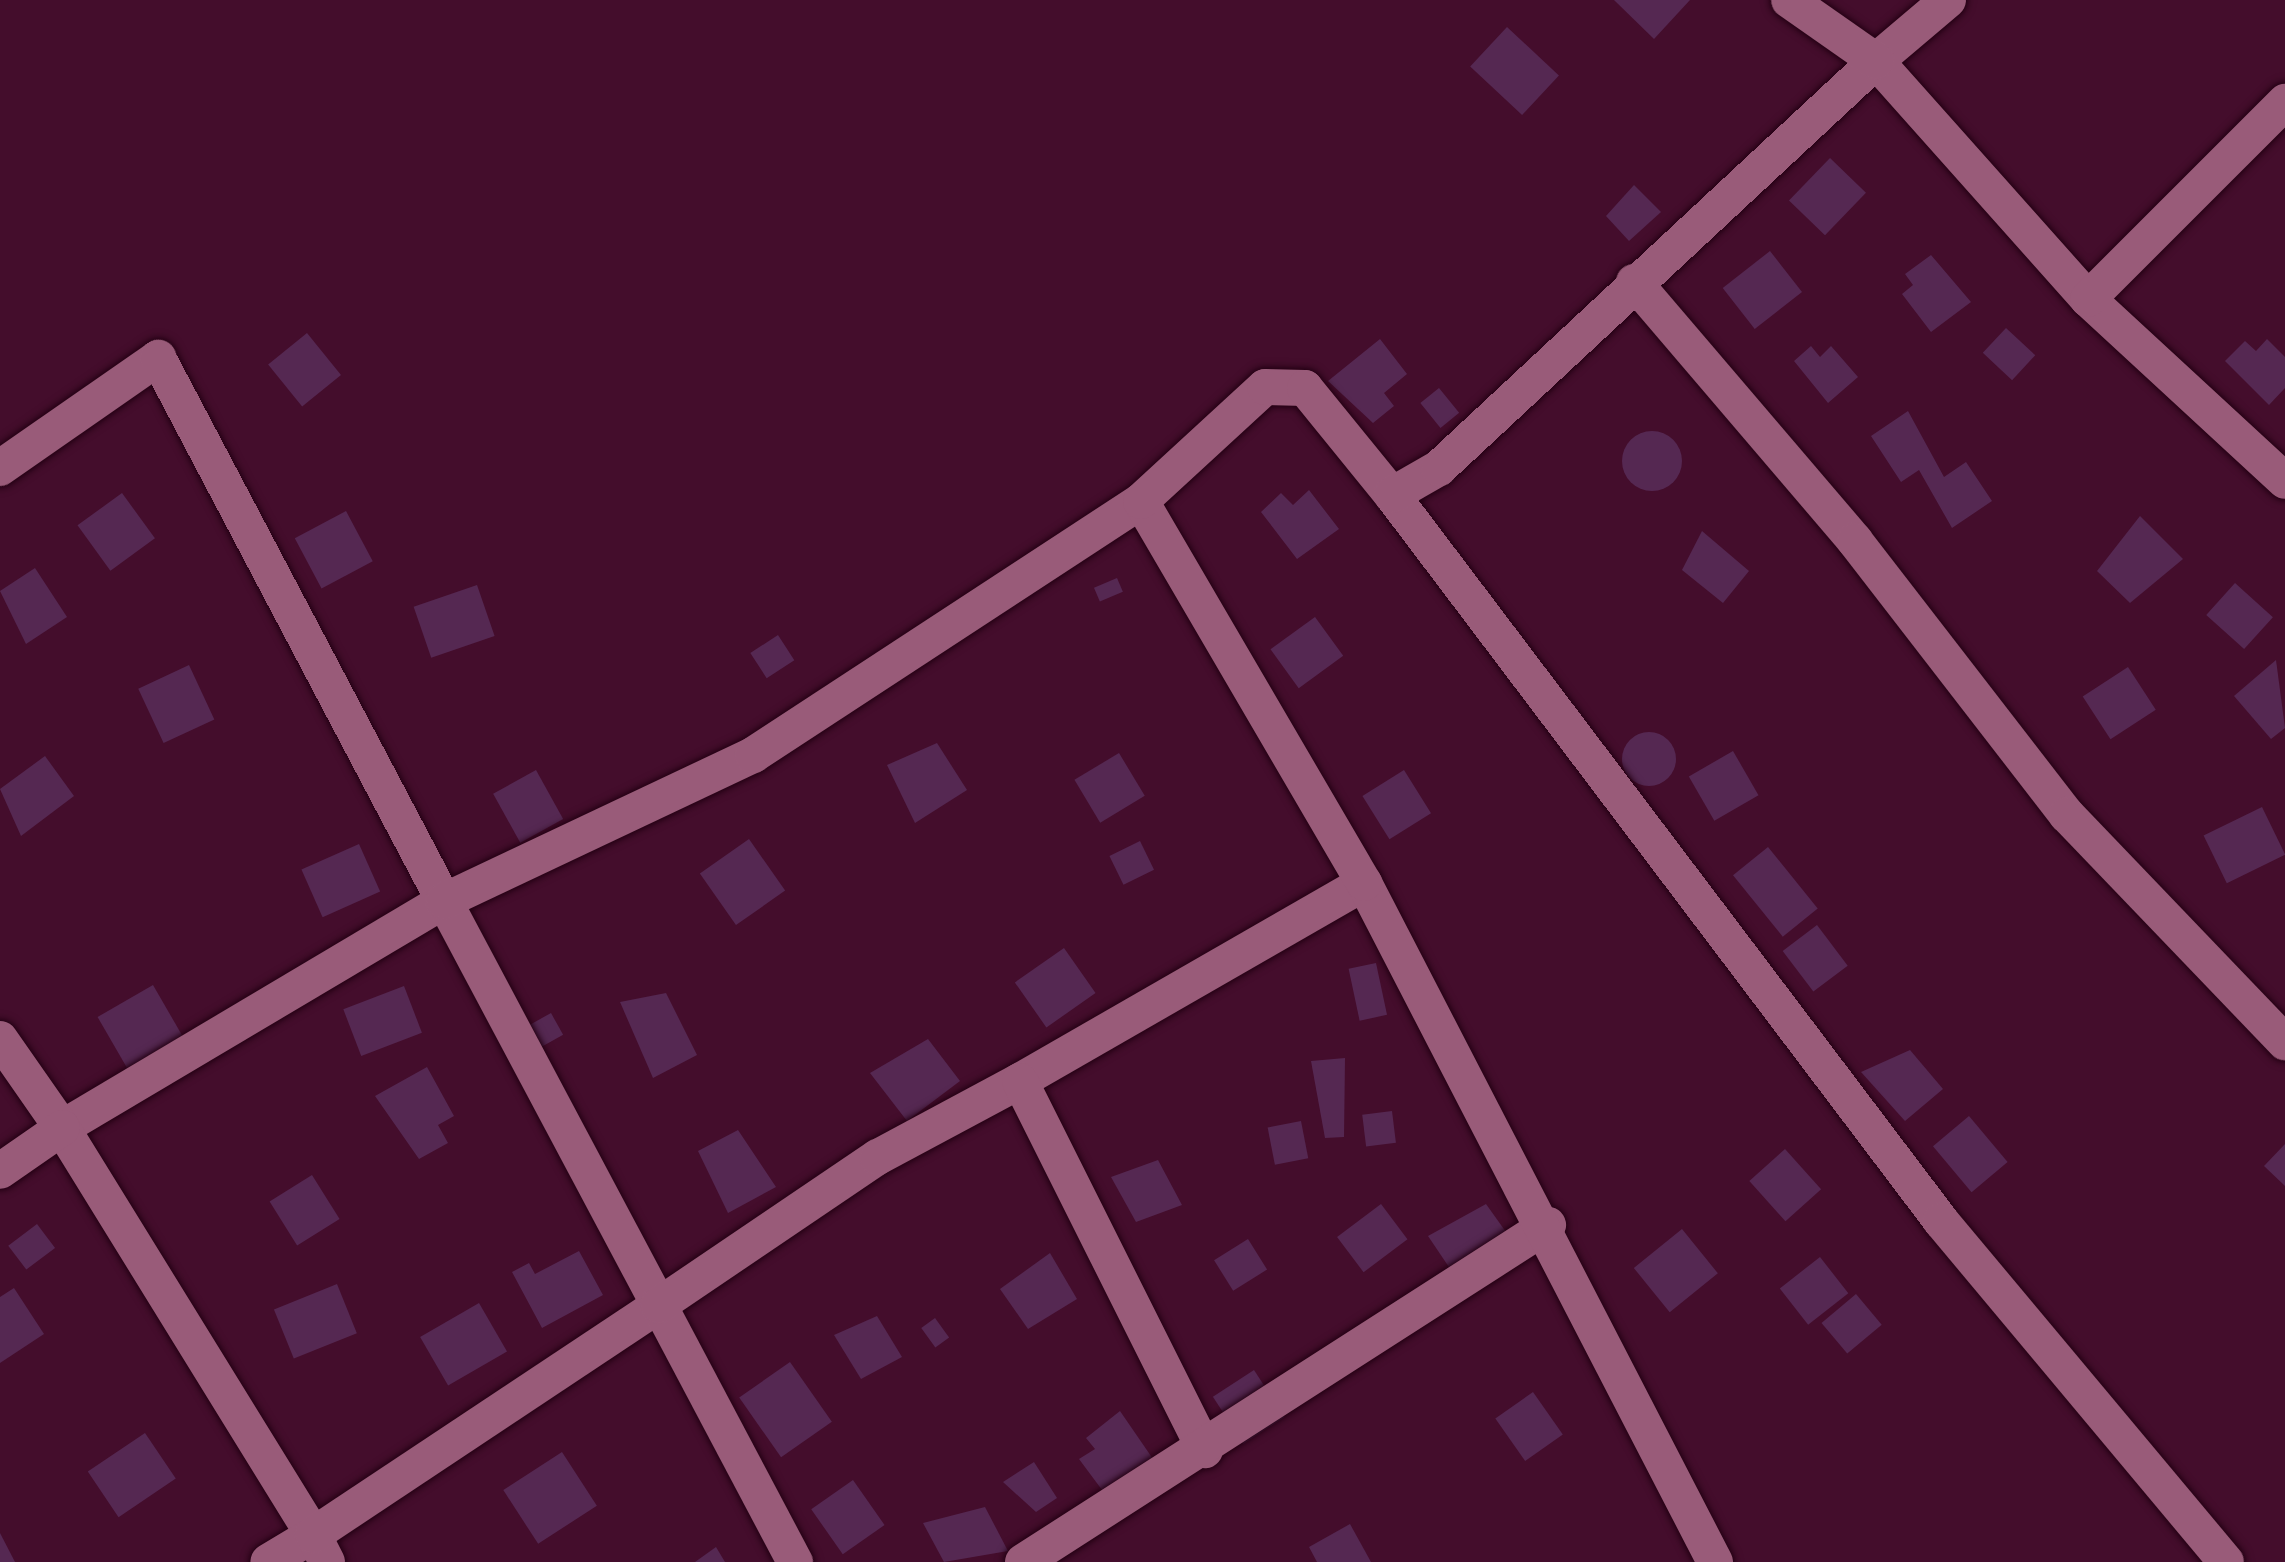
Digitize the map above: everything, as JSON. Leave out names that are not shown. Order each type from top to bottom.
[{"type":"street","points":[[1789,0],[1876,61],[2088,298],[2285,481]]},
{"type":"street","points":[[1392,495],[1439,468],[1634,282],[1948,0]]},
{"type":"street","points":[[2088,298],[2285,102]]},
{"type":"street","points":[[1634,282],[1856,541],[2067,815],[2285,1042]]},
{"type":"street","points":[[0,468],[158,358],[795,1562]]},
{"type":"street","points":[[0,1171],[62,1128],[444,901],[752,754],[1141,501],[1265,387],[1305,388],[1392,495],[1941,1221],[2226,1562]]},
{"type":"street","points":[[1141,501],[1364,883],[1548,1225],[1714,1562]]},
{"type":"street","points":[[268,1562],[320,1548],[658,1305],[878,1157],[1364,883]]},
{"type":"street","points":[[0,1039],[62,1128],[320,1548]]},
{"type":"street","points":[[1020,1081],[1205,1450]]},
{"type":"street","points":[[1023,1562],[1205,1450],[1548,1225]]},
{"type":"building","points":[[1614,0],[1690,0],[1654,39]]},
{"type":"building","points":[[1507,27],[1559,75],[1522,115],[1470,66]]},
{"type":"building","points":[[1830,158],[1866,193],[1825,235],[1789,200]]},
{"type":"building","points":[[1634,185],[1661,212],[1629,241],[1606,216]]},
{"type":"building","points":[[1770,251],[1802,292],[1755,329],[1723,288]]},
{"type":"building","points":[[1931,255],[1971,302],[1931,332],[1902,294],[1913,285],[1905,274]]},
{"type":"building","points":[[2006,328],[2035,355],[2012,380],[1983,353]]},
{"type":"building","points":[[307,333],[341,375],[302,406],[268,364]]},
{"type":"building","points":[[1380,339],[1407,374],[1384,393],[1394,406],[1373,423],[1328,381]]},
{"type":"building","points":[[2267,339],[2285,357],[2285,388],[2269,405],[2225,361],[2245,341],[2256,351]]},
{"type":"building","points":[[1811,346],[1820,357],[1831,346],[1858,377],[1828,403],[1794,361]]},
{"type":"building","points":[[1439,388],[1459,413],[1440,428],[1420,403]]},
{"type":"building","points":[[1908,411],[1944,477],[1966,462],[1992,501],[1952,528],[1919,470],[1901,482],[1871,436]]},
{"type":"building","points":[[1652,431],[1673,440],[1682,461],[1673,482],[1652,491],[1631,482],[1622,461],[1631,440]]},
{"type":"building","points":[[1309,490],[1339,529],[1297,559],[1261,512],[1281,493],[1293,505]]},
{"type":"building","points":[[122,493],[155,538],[110,571],[78,525]]},
{"type":"building","points":[[346,511],[373,561],[322,589],[295,538]]},
{"type":"building","points":[[2140,516],[2183,559],[2130,603],[2097,571]]},
{"type":"building","points":[[1702,531],[1749,571],[1723,603],[1682,570]]},
{"type":"building","points":[[35,568],[67,617],[26,644],[0,591]]},
{"type":"building","points":[[1117,578],[1123,592],[1100,602],[1094,588]]},
{"type":"building","points":[[2235,583],[2273,617],[2244,649],[2206,615]]},
{"type":"building","points":[[477,585],[495,636],[431,658],[414,607]]},
{"type":"building","points":[[1315,617],[1343,656],[1299,688],[1271,649]]},
{"type":"building","points":[[778,635],[794,660],[767,678],[750,653]]},
{"type":"building","points":[[2276,660],[2285,728],[2271,739],[2234,696]]},
{"type":"building","points":[[189,665],[214,719],[164,743],[138,689]]},
{"type":"building","points":[[2128,667],[2156,710],[2110,739],[2083,696]]},
{"type":"building","points":[[1649,732],[1668,740],[1676,759],[1668,778],[1649,786],[1630,778],[1622,759],[1630,740]]},
{"type":"building","points":[[937,743],[967,790],[915,823],[887,765]]},
{"type":"building","points":[[1733,751],[1758,795],[1714,821],[1689,777]]},
{"type":"building","points":[[1119,753],[1145,796],[1100,823],[1074,780]]},
{"type":"building","points":[[45,756],[74,796],[21,836],[0,789]]},
{"type":"building","points":[[536,770],[563,819],[520,843],[493,794]]},
{"type":"building","points":[[1404,770],[1431,813],[1389,839],[1362,796]]},
{"type":"building","points":[[2262,807],[2285,855],[2227,883],[2204,835]]},
{"type":"building","points":[[749,839],[785,891],[736,925],[700,873]]},
{"type":"building","points":[[1140,841],[1154,870],[1123,885],[1109,856]]},
{"type":"building","points":[[359,844],[380,892],[323,917],[301,870]]},
{"type":"building","points":[[1768,847],[1818,908],[1783,937],[1733,875]]},
{"type":"building","points":[[1817,925],[1848,966],[1813,992],[1783,951]]},
{"type":"building","points":[[1064,948],[1096,993],[1046,1027],[1015,982]]},
{"type":"building","points":[[1376,963],[1387,1015],[1360,1021],[1349,969]]},
{"type":"building","points":[[153,985],[182,1036],[127,1068],[98,1017]]},
{"type":"building","points":[[404,986],[422,1033],[361,1056],[343,1009]]},
{"type":"building","points":[[666,993],[697,1055],[653,1078],[620,1002]]},
{"type":"building","points":[[551,1013],[563,1035],[542,1047],[530,1025]]},
{"type":"building","points":[[928,1039],[960,1081],[907,1121],[870,1073]]},
{"type":"building","points":[[1910,1050],[1943,1089],[1905,1121],[1861,1072]]},
{"type":"building","points":[[1345,1058],[1344,1137],[1325,1138],[1311,1061]]},
{"type":"building","points":[[427,1067],[454,1116],[438,1125],[448,1143],[419,1159],[375,1096]]},
{"type":"building","points":[[1392,1111],[1396,1143],[1366,1146],[1362,1115]]},
{"type":"building","points":[[1969,1116],[2008,1162],[1972,1192],[1933,1146]]},
{"type":"building","points":[[1301,1121],[1308,1158],[1275,1165],[1268,1127]]},
{"type":"building","points":[[738,1130],[776,1187],[728,1213],[698,1151]]},
{"type":"building","points":[[2285,1144],[2285,1186],[2264,1166]]},
{"type":"building","points":[[1785,1149],[1821,1189],[1785,1221],[1749,1181]]},
{"type":"building","points":[[1158,1160],[1182,1205],[1136,1222],[1111,1177]]},
{"type":"building","points":[[312,1175],[340,1219],[297,1246],[270,1201]]},
{"type":"building","points":[[1381,1204],[1407,1239],[1364,1272],[1337,1237]]},
{"type":"building","points":[[1486,1204],[1506,1232],[1457,1279],[1428,1236]]},
{"type":"building","points":[[37,1224],[55,1248],[26,1270],[8,1246]]},
{"type":"building","points":[[1682,1229],[1718,1273],[1670,1312],[1634,1268]]},
{"type":"building","points":[[1248,1239],[1267,1270],[1233,1291],[1214,1260]]},
{"type":"building","points":[[579,1251],[603,1295],[542,1328],[512,1272],[529,1263],[535,1274]]},
{"type":"building","points":[[1050,1253],[1077,1299],[1028,1329],[1000,1289]]},
{"type":"building","points":[[1820,1257],[1848,1293],[1808,1325],[1780,1288]]},
{"type":"building","points":[[337,1284],[357,1333],[294,1359],[274,1309]]},
{"type":"building","points":[[14,1288],[44,1334],[0,1363],[0,1297]]},
{"type":"building","points":[[1856,1294],[1882,1325],[1847,1354],[1822,1323]]},
{"type":"building","points":[[479,1303],[507,1351],[448,1385],[420,1337]]},
{"type":"building","points":[[877,1316],[902,1357],[861,1379],[834,1335]]},
{"type":"building","points":[[935,1318],[949,1337],[935,1347],[921,1328]]},
{"type":"building","points":[[790,1362],[832,1422],[781,1457],[739,1398]]},
{"type":"building","points":[[1254,1370],[1284,1417],[1243,1444],[1213,1397]]},
{"type":"building","points":[[1533,1392],[1563,1435],[1525,1461],[1495,1418]]},
{"type":"building","points":[[1120,1411],[1153,1459],[1105,1494],[1079,1459],[1095,1449],[1086,1438]]},
{"type":"building","points":[[145,1433],[176,1479],[119,1517],[88,1472]]},
{"type":"building","points":[[562,1452],[597,1506],[538,1544],[503,1490]]},
{"type":"building","points":[[1034,1462],[1057,1498],[1036,1512],[1003,1482]]},
{"type":"building","points":[[853,1480],[885,1525],[843,1554],[811,1509]]},
{"type":"building","points":[[985,1507],[1008,1551],[944,1562],[923,1523]]},
{"type":"building","points":[[1350,1524],[1371,1562],[1317,1562],[1309,1547]]},
{"type":"building","points":[[0,1533],[15,1562],[0,1562]]},
{"type":"building","points":[[716,1547],[725,1562],[695,1562]]}]
